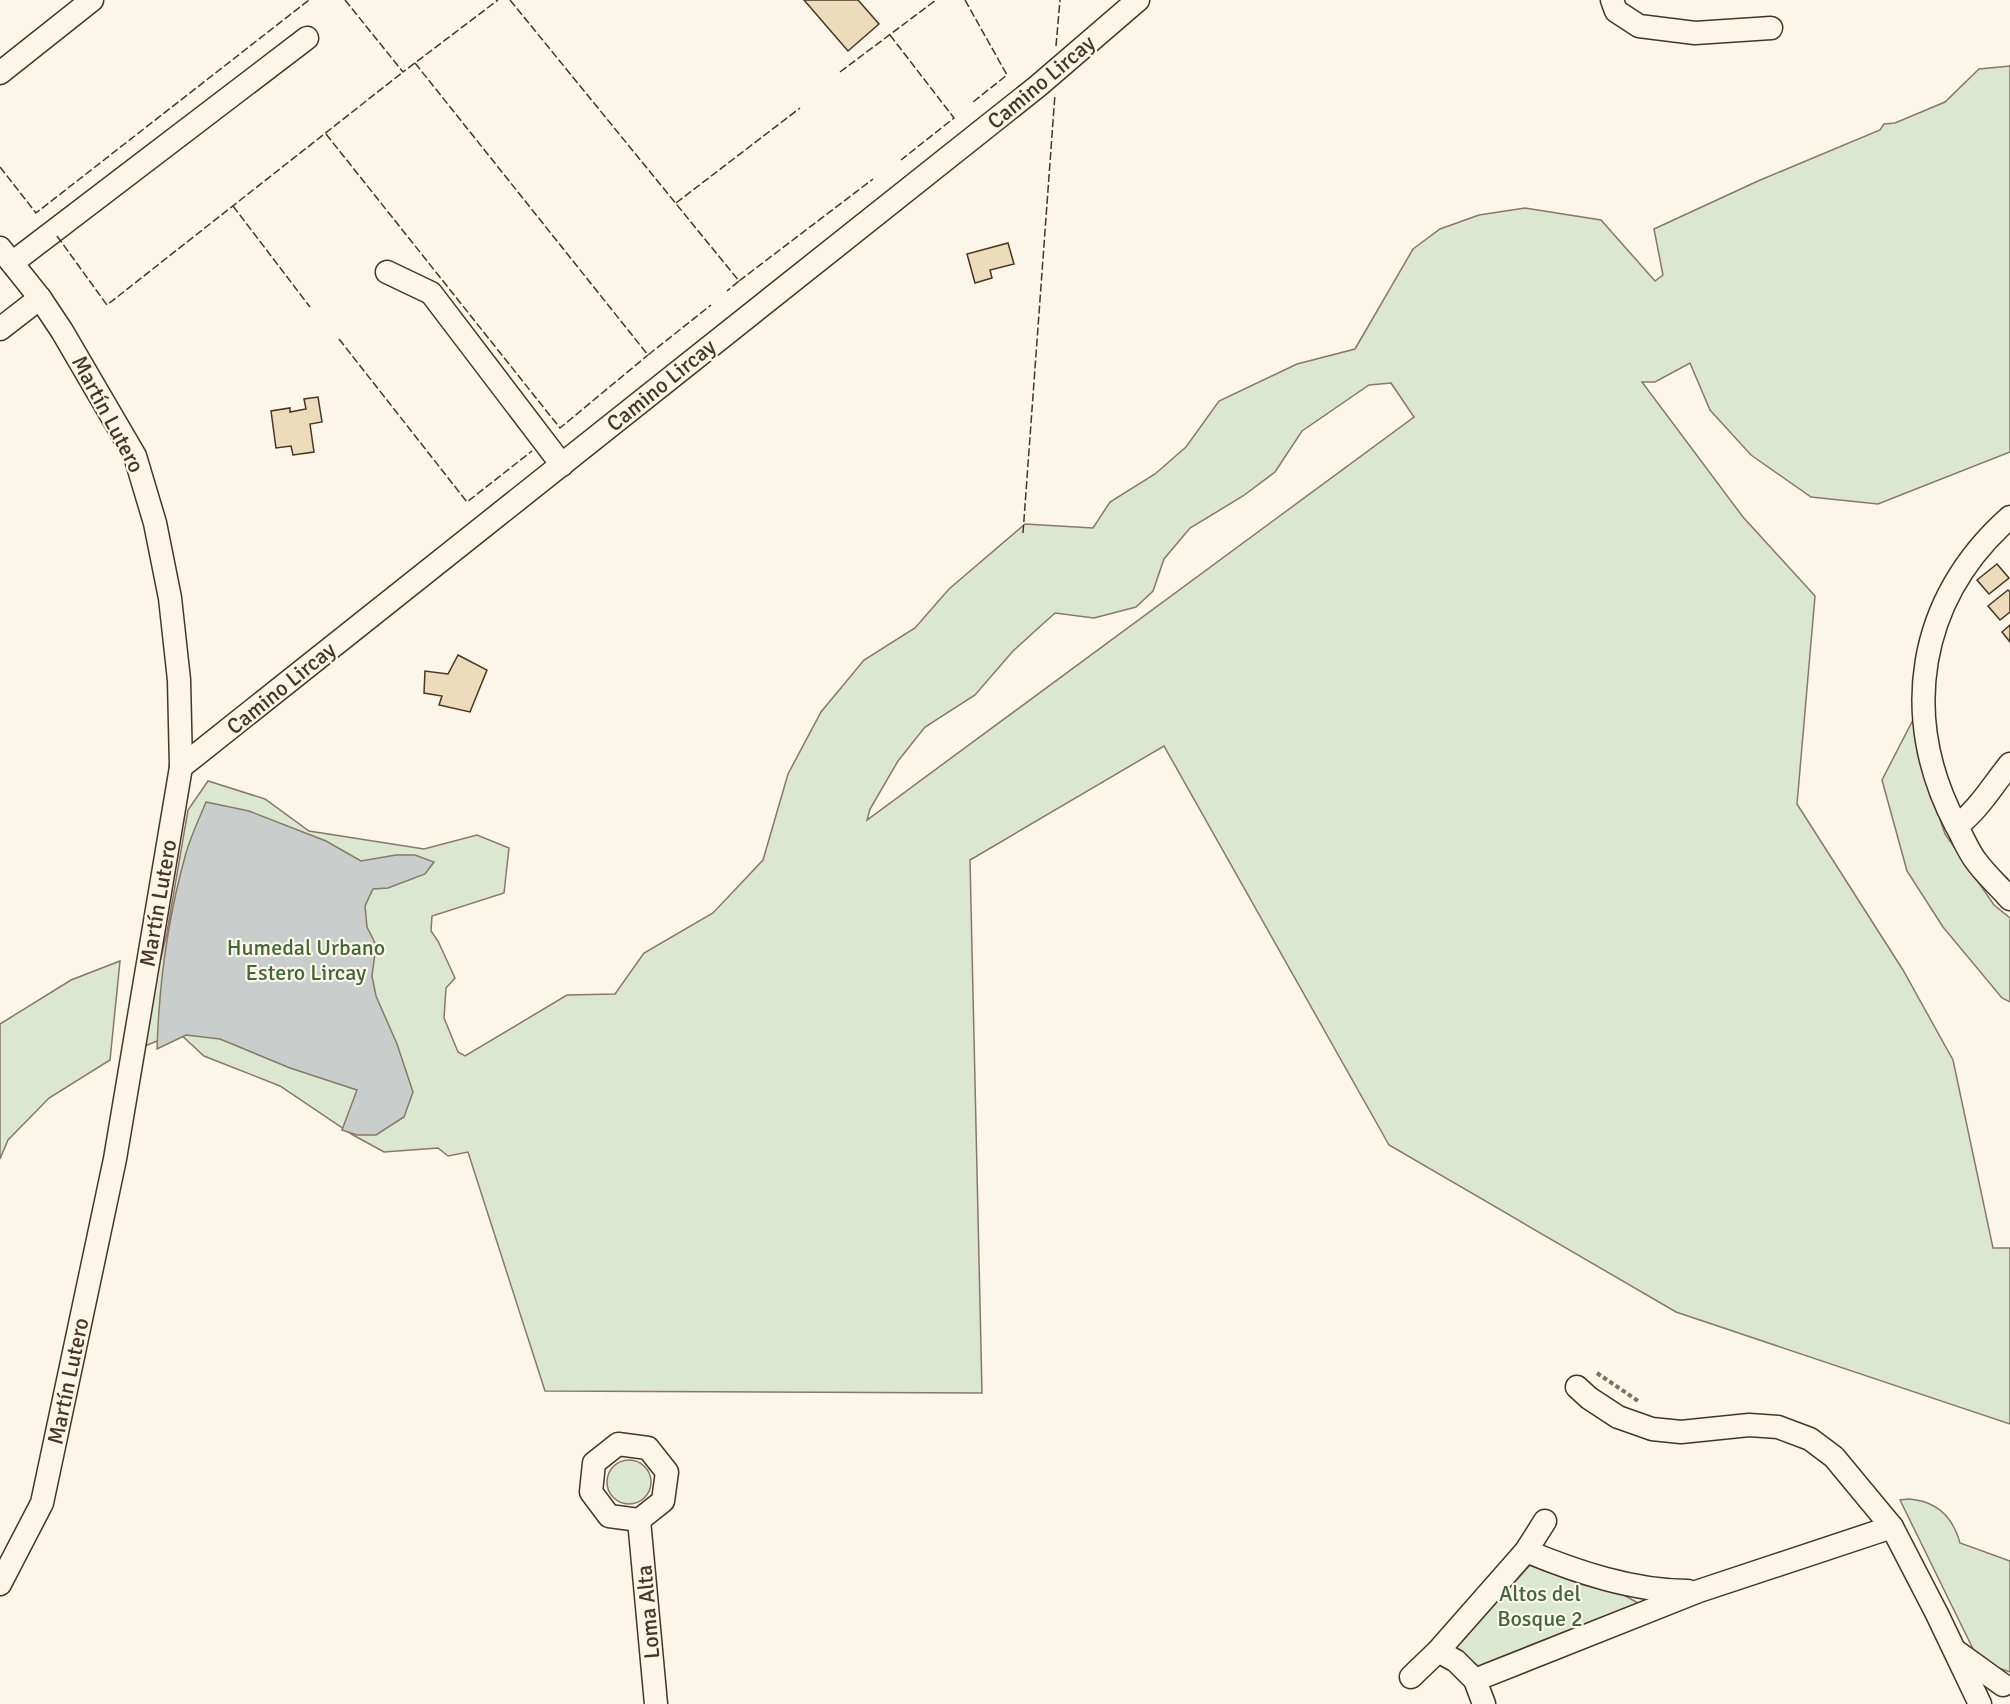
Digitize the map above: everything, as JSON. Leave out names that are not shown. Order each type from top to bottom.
[{"type":"street","points":[[0,73],[92,0]]},
{"type":"street","name":"Camino Lircay","points":[[181,768],[1038,86],[1138,0]]},
{"type":"street","points":[[1612,0],[1616,11],[1639,26],[1695,33],[1770,28]]},
{"type":"street","points":[[6,255],[307,38]]},
{"type":"street","name":"Martín Lutero","points":[[0,1584],[42,1503],[114,1159],[181,768],[176,639],[163,557],[135,456],[115,419],[40,298],[6,255]]},
{"type":"street","points":[[387,272],[431,293],[562,465]]},
{"type":"street","points":[[0,329],[40,298]]},
{"type":"street","points":[[2007,528],[1968,563],[1955,584],[1934,629],[1925,671],[1923,705],[1929,755],[1939,788],[1975,861],[2010,899]]},
{"type":"street","points":[[1957,826],[1977,809],[1985,795],[2010,764]]},
{"type":"street","points":[[1577,1387],[1618,1417],[1652,1429],[1681,1432],[1749,1425],[1778,1427],[1810,1439],[1834,1457],[1892,1527],[1982,1704]]},
{"type":"street","name":"Loma Alta","points":[[639,1520],[656,1704]]},
{"type":"street","points":[[1411,1677],[1438,1651],[1527,1551],[1545,1521]]},
{"type":"street","points":[[1475,1680],[1699,1592],[1892,1527]]},
{"type":"street","points":[[1527,1551],[1584,1572],[1625,1583],[1664,1591],[1699,1592]]},
{"type":"street","points":[[1953,1649],[2007,1685]]},
{"type":"street","points":[[1438,1651],[1456,1661],[1475,1680],[1484,1704]]},
{"type":"street","points":[[1982,1704],[1990,1691],[2007,1685]]},
{"type":"path","points":[[1597,1373],[1642,1404]]},
{"type":"green space","name":"Humedal Urbano Estero Lircay","points":[[2010,66],[2010,452],[1878,504],[1811,497],[1751,455],[1710,410],[1690,363],[1655,382],[1642,382],[1743,517],[1815,596],[1797,804],[1903,970],[1953,1060],[1993,1248],[2010,1248],[2010,1424],[1676,1312],[1389,1145],[1164,746],[970,860],[982,1393],[545,1391],[468,1152],[448,1156],[438,1148],[384,1152],[353,1135],[280,1086],[204,1056],[179,1033],[140,1048],[167,932],[188,810],[208,781],[265,799],[309,831],[424,849],[477,835],[509,848],[504,893],[432,916],[431,931],[455,978],[446,988],[444,1018],[458,1052],[465,1056],[567,995],[615,994],[644,953],[713,913],[763,860],[788,774],[821,712],[864,660],[915,628],[949,589],[1025,524],[1093,528],[1110,502],[1155,474],[1186,447],[1219,401],[1297,364],[1355,349],[1413,249],[1440,229],[1479,215],[1525,208],[1601,220],[1655,281],[1663,275],[1654,229],[1758,181],[1880,130],[1884,124],[1895,123],[1945,102],[1979,69]],"holes":[[[1391,383],[1414,417],[867,820],[870,809],[898,761],[925,727],[975,695],[1013,651],[1055,613],[1094,618],[1136,607],[1153,591],[1164,559],[1190,528],[1243,496],[1275,472],[1302,431],[1369,385]]]},
{"type":"green space","points":[[1916,714],[1927,781],[1945,834],[1994,905],[2010,918],[2010,1002],[2002,998],[1943,927],[1907,871],[1882,780]]},
{"type":"green space","points":[[120,961],[110,1060],[49,1098],[8,1140],[0,1159],[0,1024],[71,980]]},
{"type":"green space","points":[[629,1460],[644,1467],[651,1482],[644,1497],[629,1504],[614,1497],[607,1482],[614,1467]]},
{"type":"green space","points":[[1909,1499],[1927,1503],[1942,1512],[1953,1525],[1960,1543],[2010,1561],[2010,1672],[1976,1655],[1900,1500]]},
{"type":"green space","name":"Altos del Bosque 2","points":[[1530,1565],[1581,1584],[1622,1594],[1638,1603],[1478,1666],[1456,1648]]},
{"type":"shaded area","points":[[206,802],[249,811],[326,841],[361,861],[396,855],[415,855],[434,862],[425,874],[388,888],[373,889],[365,906],[367,927],[376,945],[372,976],[376,996],[397,1044],[413,1092],[404,1117],[376,1135],[357,1135],[342,1130],[357,1090],[290,1068],[220,1039],[186,1035],[157,1049],[162,975],[169,926],[188,847]]},
{"type":"building","points":[[804,0],[858,0],[879,24],[848,51]]},
{"type":"building","points":[[1008,243],[1014,264],[990,270],[992,278],[975,283],[967,254]]},
{"type":"building","points":[[318,397],[322,422],[310,424],[314,452],[293,455],[291,446],[276,448],[271,411],[290,408],[290,412],[306,409],[304,399]]},
{"type":"building","points":[[1997,564],[2009,578],[1989,594],[1977,580]]},
{"type":"building","points":[[2008,590],[2010,592],[2010,612],[2000,620],[1988,606]]},
{"type":"building","points":[[2010,625],[2010,642],[2002,632]]},
{"type":"building","points":[[458,655],[487,670],[470,712],[439,705],[442,696],[424,693],[425,671],[448,674]]},
{"type":"fence","points":[[0,167],[36,213],[309,0]]},
{"type":"fence","points":[[345,0],[403,72],[498,0]]},
{"type":"fence","points":[[510,0],[739,281],[727,291]]},
{"type":"fence","points":[[840,72],[936,0]]},
{"type":"fence","points":[[965,0],[1007,75],[973,102]]},
{"type":"fence","points":[[1056,46],[1060,0]]},
{"type":"fence","points":[[890,35],[954,118],[901,160]]},
{"type":"fence","points":[[415,63],[648,355],[711,305]]},
{"type":"fence","points":[[57,236],[107,305],[403,72]]},
{"type":"fence","points":[[1023,533],[1055,94]]},
{"type":"fence","points":[[676,203],[800,108]]},
{"type":"fence","points":[[326,134],[560,428],[648,355]]},
{"type":"fence","points":[[739,281],[873,179]]},
{"type":"fence","points":[[233,206],[310,307]]},
{"type":"fence","points":[[339,339],[467,502],[532,451]]}]
